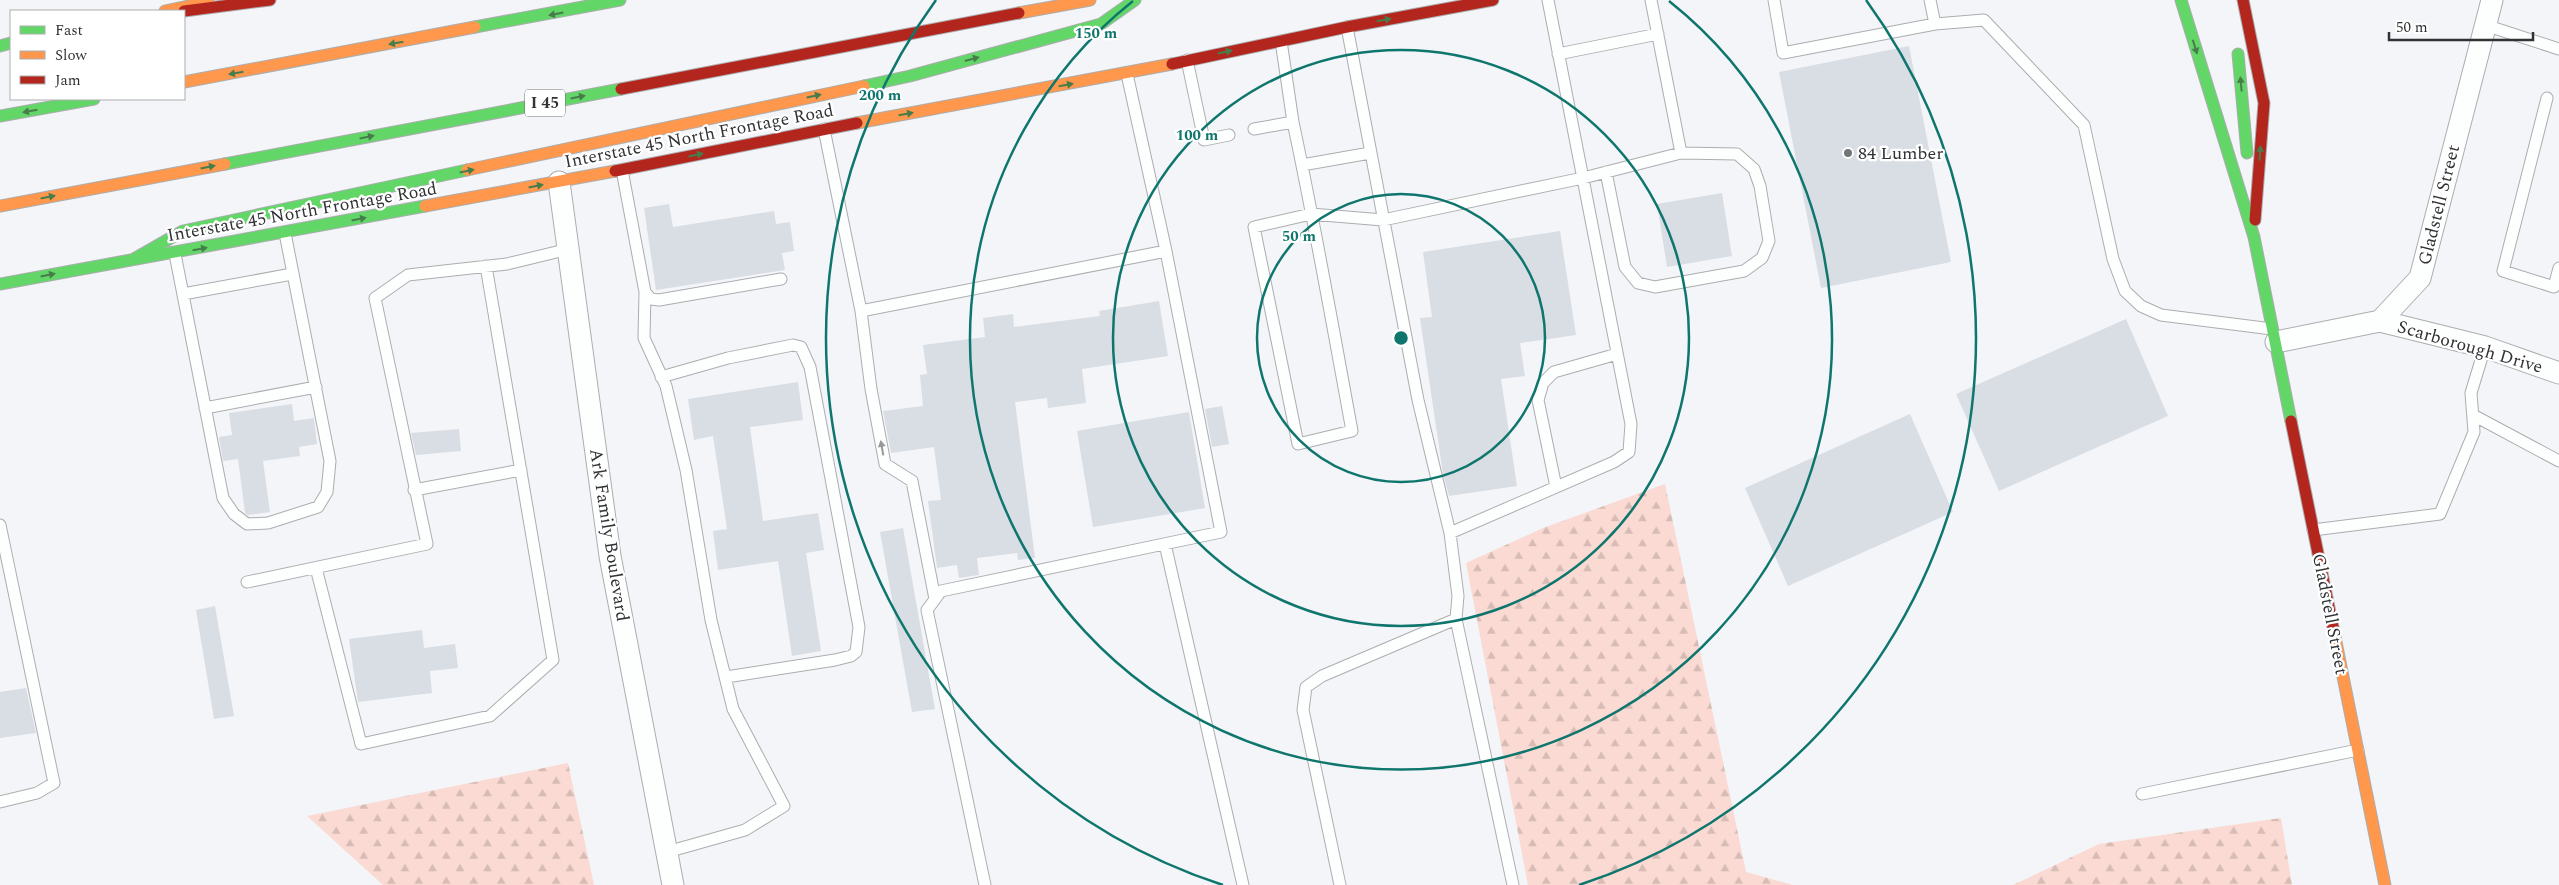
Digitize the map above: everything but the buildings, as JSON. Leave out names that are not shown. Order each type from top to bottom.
[{"type":"main road","points":[[170,10],[216,0]]},
{"type":"main road","points":[[185,11],[270,0]]},
{"type":"main road","points":[[185,82],[620,0]]},
{"type":"main road","name":"I 45","points":[[0,206],[1090,0]]},
{"type":"main road","points":[[134,260],[182,231],[910,76],[1101,24],[1136,0]]},
{"type":"main road","name":"Interstate 45 North Frontage Road","points":[[0,284],[175,254],[622,170],[824,129],[1127,74],[1346,27],[1493,0]]},
{"type":"main road","name":"Gladstell Street","points":[[2181,0],[2254,237],[2385,885]]},
{"type":"main road","points":[[2242,0],[2264,103],[2254,237]]},
{"type":"main road","name":"Gladstell Street","points":[[2235,38],[2239,57],[2254,237]]},
{"type":"main road","points":[[0,116],[88,100]]},
{"type":"street","name":"Gladstell Street","points":[[2380,321],[2420,278],[2492,0]]},
{"type":"street","name":"Ark Family Boulevard","points":[[559,182],[610,556],[673,885]]},
{"type":"street","points":[[2274,336],[2380,321]]},
{"type":"street","name":"Scarborough Drive","points":[[2380,321],[2485,347],[2559,373]]},
{"type":"lane","points":[[1450,533],[1614,462],[1629,452],[1632,424],[1548,0]]},
{"type":"lane","points":[[1651,0],[1681,153]]},
{"type":"lane","points":[[1774,0],[1783,53],[1935,24],[1984,20],[2084,124],[2113,259],[2124,291],[2141,306],[2162,315],[2274,336]]},
{"type":"lane","points":[[1930,0],[1935,24]]},
{"type":"lane","points":[[2485,26],[2559,49]]},
{"type":"lane","points":[[1346,27],[1418,400],[1450,533],[1458,596],[1456,620],[1513,885]]},
{"type":"lane","points":[[1558,54],[1658,34]]},
{"type":"lane","points":[[1281,41],[1293,122],[1302,165],[1311,214],[1352,431],[1298,444],[1254,227],[1311,214],[1383,220],[1583,178],[1606,172],[1681,153],[1737,154],[1754,169],[1760,186],[1768,241],[1762,258],[1744,271],[1655,287],[1638,283],[1625,267],[1606,172]]},
{"type":"lane","points":[[1187,60],[1204,140],[1229,135]]},
{"type":"lane","points":[[985,885],[927,610],[941,591],[1221,532],[1166,251],[1127,74]]},
{"type":"lane","points":[[2547,98],[2503,271],[2554,287],[2559,268]]},
{"type":"lane","points":[[1254,129],[1293,122]]},
{"type":"lane","points":[[824,129],[861,311],[871,389],[885,464],[912,481],[936,599]]},
{"type":"lane","points":[[1302,165],[1370,153]]},
{"type":"lane","points":[[622,170],[645,292],[644,338],[666,386],[686,470],[712,620],[734,709],[784,806],[745,830],[667,852]]},
{"type":"lane","points":[[175,254],[223,498],[234,514],[246,524],[268,523],[318,507],[327,492],[330,461],[285,233]]},
{"type":"lane","points":[[247,582],[426,544],[375,298],[408,275],[486,266],[569,249]]},
{"type":"lane","points":[[861,311],[1166,251]]},
{"type":"lane","points":[[316,568],[361,744],[490,716],[553,660],[486,266]]},
{"type":"lane","points":[[183,294],[292,274]]},
{"type":"lane","points":[[645,292],[651,299],[658,300],[781,278]]},
{"type":"lane","points":[[661,377],[728,358],[793,345],[801,347],[805,352],[810,367],[859,627],[856,652],[851,656],[835,660],[726,677]]},
{"type":"lane","points":[[2313,530],[2440,514],[2474,432],[2472,393],[2485,347]]},
{"type":"lane","points":[[1556,487],[1538,400],[1543,383],[1554,372],[1618,354]]},
{"type":"lane","points":[[206,408],[316,387]]},
{"type":"lane","points":[[2473,415],[2559,460]]},
{"type":"lane","points":[[414,490],[521,470]]},
{"type":"lane","points":[[0,525],[54,784],[37,793],[0,802]]},
{"type":"lane","points":[[1165,544],[1243,885]]},
{"type":"lane","points":[[1340,885],[1303,710],[1306,687],[1322,676],[1456,620]]},
{"type":"lane","points":[[2142,794],[2358,750]]},
{"type":"green space","points":[[1665,484],[1746,872],[1793,885],[1528,885],[1466,563],[1543,528]]},
{"type":"green space","points":[[568,763],[594,885],[383,885],[307,816]]},
{"type":"green space","points":[[2281,818],[2292,885],[2013,885],[2099,844]]},
{"type":"traffic: fast","points":[[475,27],[620,0]]},
{"type":"traffic: fast","points":[[864,86],[910,76],[1101,24],[1135,0]]},
{"type":"traffic: fast","points":[[2181,0],[2254,237],[2291,421]]},
{"type":"traffic: fast","points":[[0,46],[10,43]]},
{"type":"traffic: fast","points":[[2238,54],[2247,153]]},
{"type":"traffic: fast","points":[[225,164],[621,89]]},
{"type":"traffic: fast","points":[[0,116],[88,100]]},
{"type":"traffic: fast","points":[[134,259],[183,231],[467,170]]},
{"type":"traffic: fast","points":[[0,284],[425,206]]},
{"type":"traffic: slow","points":[[1019,13],[1090,0]]},
{"type":"traffic: slow","points":[[170,10],[208,2]]},
{"type":"traffic: slow","points":[[185,82],[475,27]]},
{"type":"traffic: slow","points":[[857,123],[1172,64]]},
{"type":"traffic: slow","points":[[467,170],[864,86]]},
{"type":"traffic: slow","points":[[0,206],[225,164]]},
{"type":"traffic: slow","points":[[425,206],[615,171]]},
{"type":"traffic: slow","points":[[2334,632],[2385,885]]},
{"type":"traffic: jam","points":[[185,11],[270,0]]},
{"type":"traffic: jam","points":[[1172,64],[1347,27],[1493,0]]},
{"type":"traffic: jam","points":[[2243,0],[2264,103],[2255,220]]},
{"type":"traffic: jam","points":[[621,89],[1019,13]]},
{"type":"traffic: jam","points":[[615,171],[857,123]]},
{"type":"traffic: jam","points":[[2291,421],[2334,632]]},
{"type":"place","name":"84 Lumber","points":[[1848,153]]}]
